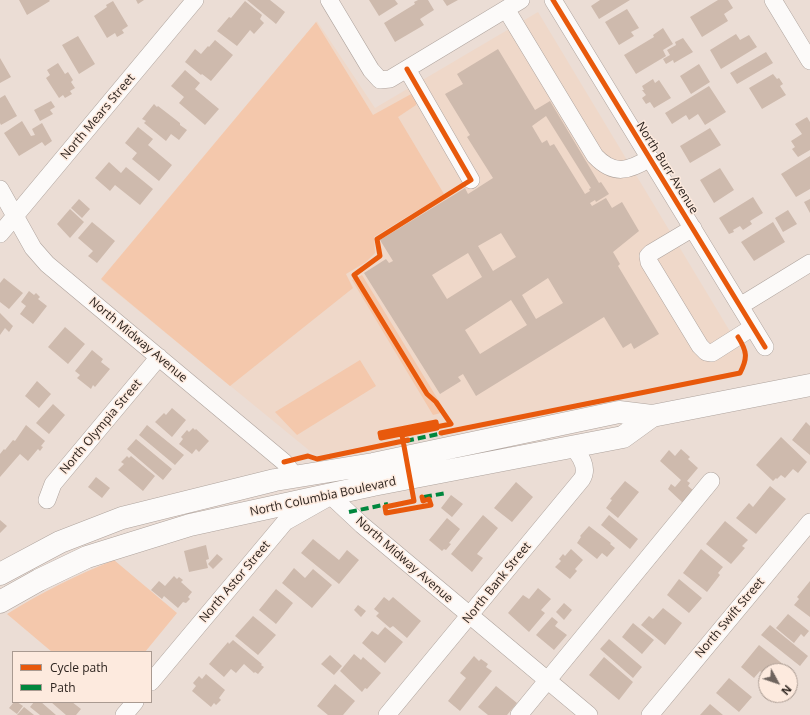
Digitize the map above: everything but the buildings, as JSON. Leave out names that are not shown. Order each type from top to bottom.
[{"type":"main road","name":"North Columbia Boulevard","points":[[0,574],[60,542],[122,518],[237,488],[295,476],[373,464],[620,412],[652,416],[810,385]]},
{"type":"main road","name":"North Columbia Boulevard","points":[[0,602],[39,580],[88,557],[190,525],[373,486],[623,437],[652,416]]},
{"type":"main road","points":[[331,496],[333,489],[341,483],[369,472],[373,464]]},
{"type":"street","name":"North Mears Street","points":[[0,234],[195,0]]},
{"type":"street","points":[[329,0],[371,70],[380,80],[390,79],[521,0]]},
{"type":"street","name":"North Burr Avenue","points":[[553,0],[765,347]]},
{"type":"street","points":[[773,0],[810,61]]},
{"type":"street","points":[[506,9],[595,156],[610,168],[619,170],[629,169],[650,158]]},
{"type":"street","points":[[407,69],[471,180]]},
{"type":"street","name":"North Midway Avenue","points":[[0,189],[32,248],[47,264],[284,462],[295,476]]},
{"type":"street","points":[[692,228],[648,256],[649,262],[700,346],[706,352],[712,353],[753,327]]},
{"type":"street","points":[[740,306],[810,263]]},
{"type":"street","name":"North Olympia Street","points":[[47,500],[53,484],[159,357]]},
{"type":"street","name":"North Bank Street","points":[[387,715],[582,479],[585,468],[583,461],[572,446]]},
{"type":"street","points":[[519,715],[712,481]]},
{"type":"street","name":"North Midway Avenue","points":[[331,496],[362,525],[589,715]]},
{"type":"street","name":"North Astor Street","points":[[152,681],[285,522],[331,496]]},
{"type":"street","name":"North Swift Street","points":[[650,715],[810,522]]},
{"type":"street","points":[[124,715],[134,703]]},
{"type":"shaded area","points":[[538,12],[740,348],[744,357],[743,364],[740,369],[316,456],[101,280],[317,21],[375,108]]},
{"type":"shaded area","points":[[316,22],[373,115],[413,93],[417,101],[416,105],[398,117],[444,194],[374,237],[375,253],[366,262],[346,274],[353,288],[230,386],[101,279]]},
{"type":"shaded area","points":[[362,275],[445,412],[433,415],[352,280]]},
{"type":"shaded area","points":[[360,360],[376,386],[297,435],[275,412]]},
{"type":"shaded area","points":[[114,560],[177,613],[146,651],[51,651],[7,614],[86,572]]},
{"type":"marked path","points":[[406,441],[443,433]]},
{"type":"marked path","points":[[424,497],[446,493]]},
{"type":"marked path","points":[[349,512],[388,504]]},
{"type":"cycle path","points":[[553,0],[765,347]]},
{"type":"cycle path","points":[[407,69],[471,180],[377,239],[380,256],[354,275],[427,394],[436,402],[451,424],[381,438],[380,433],[436,422],[437,428],[402,435],[414,501],[385,507],[386,513],[431,505],[429,499],[423,501],[422,497]]},
{"type":"cycle path","points":[[441,433],[740,373],[745,359],[745,351],[738,337]]},
{"type":"cycle path","points":[[284,462],[308,456],[317,459],[408,440]]}]
